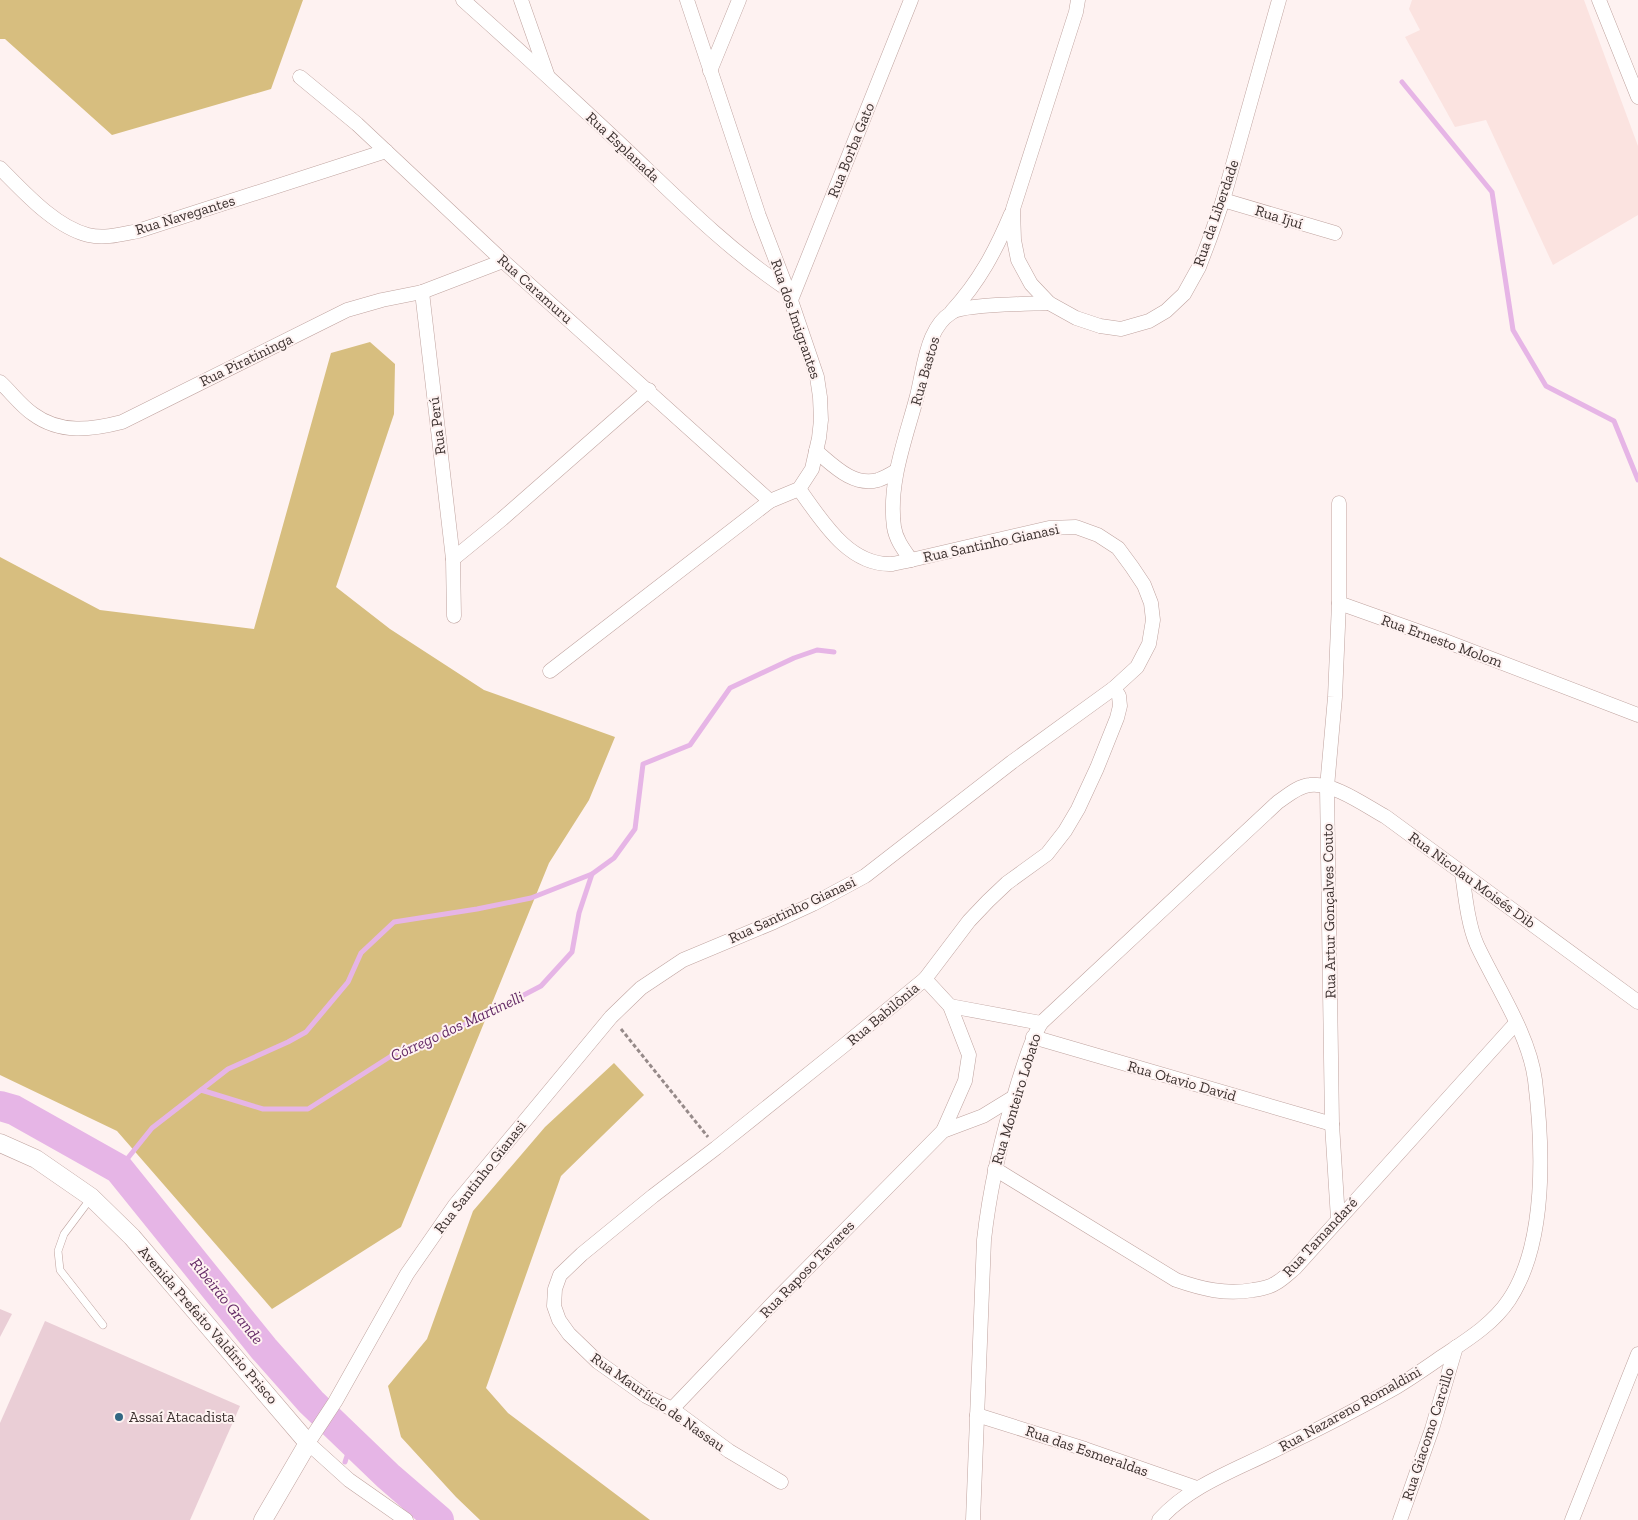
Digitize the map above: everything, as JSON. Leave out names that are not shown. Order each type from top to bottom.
[{"type":"street","name":"Rua Esplanada","points":[[463,0],[547,75],[727,244],[789,295]]},
{"type":"street","points":[[521,0],[547,75]]},
{"type":"street","name":"Rua dos Imigrantes","points":[[687,0],[759,216],[817,377],[821,420],[812,469],[799,489]]},
{"type":"street","points":[[710,71],[739,0]]},
{"type":"street","name":"Rua Borba Gato","points":[[789,295],[911,0]]},
{"type":"street","name":"Rua da Liberdade","points":[[952,312],[983,273],[1014,209],[1076,12],[1078,0]]},
{"type":"street","name":"Rua da Liberdade","points":[[1014,209],[1014,240],[1018,260],[1031,284],[1049,303],[1076,318],[1100,326],[1121,329],[1149,321],[1166,311],[1184,294],[1199,267],[1224,200],[1279,0]]},
{"type":"street","points":[[1599,0],[1638,97]]},
{"type":"street","name":"Rua Caramuru","points":[[300,77],[357,124],[504,261],[770,501]]},
{"type":"street","name":"Rua Navegantes","points":[[0,168],[29,196],[67,227],[88,235],[110,237],[138,230],[386,152]]},
{"type":"street","name":"Rua Ijuí","points":[[1224,200],[1335,233]]},
{"type":"street","name":"Rua Piratininga","points":[[0,382],[32,414],[56,427],[82,429],[103,427],[122,422],[347,310],[422,292],[504,261]]},
{"type":"street","name":"Rua Perú","points":[[422,292],[453,559],[454,616]]},
{"type":"street","points":[[952,312],[978,307],[1049,303]]},
{"type":"street","name":"Rua Bastos","points":[[911,560],[901,546],[894,526],[893,496],[896,471],[928,347],[940,324],[952,312]]},
{"type":"street","points":[[453,559],[502,519],[648,390]]},
{"type":"street","points":[[816,451],[844,474],[863,480],[878,480],[896,471]]},
{"type":"street","points":[[550,671],[770,501],[799,489]]},
{"type":"street","name":"Rua Santinho Gianasi","points":[[263,1520],[334,1402],[407,1274],[455,1205],[611,1017],[641,988],[683,960],[813,904],[865,876],[1012,762],[1114,688],[1136,667],[1149,644],[1153,620],[1148,594],[1118,548],[1098,535],[1076,527],[1049,528],[891,564],[875,562],[859,556],[840,542],[799,489]]},
{"type":"street","points":[[1339,504],[1339,604]]},
{"type":"street","name":"Rua Ernesto Molom","points":[[1339,604],[1440,639],[1638,715]]},
{"type":"street","name":"Rua Artur Gonçalves Couto","points":[[1338,1219],[1332,1124],[1327,787],[1335,697],[1339,604]]},
{"type":"street","name":"Rua Babilônia","points":[[560,1275],[582,1254],[653,1196],[716,1148],[925,978],[969,921],[1007,883],[1047,854],[1065,831],[1078,809],[1097,768],[1117,718],[1119,696],[1114,688]]},
{"type":"street","name":"Rua Nicolau Moisés Dib","points":[[1295,790],[1310,785],[1327,787],[1350,796],[1386,817],[1638,1002]]},
{"type":"street","name":"Rua Monteiro Lobato","points":[[973,1520],[984,1240],[995,1169],[1014,1097],[1033,1037],[1041,1022],[1278,802],[1295,790]]},
{"type":"street","name":"Rua Nazareno Romaldini","points":[[1159,1520],[1170,1507],[1196,1488],[1281,1447],[1394,1388],[1490,1323],[1510,1300],[1532,1247],[1537,1208],[1540,1167],[1535,1078],[1530,1055],[1476,942],[1462,873]]},
{"type":"street","name":"Rua Raposo Tavares","points":[[672,1409],[776,1300],[943,1131],[957,1103],[965,1081],[969,1054],[950,1006],[925,978]]},
{"type":"street","points":[[950,1006],[1041,1022]]},
{"type":"street","name":"Rua Tamandaré","points":[[995,1169],[1176,1280],[1202,1289],[1242,1292],[1276,1284],[1295,1268],[1516,1024]]},
{"type":"street","name":"Rua Otavio David","points":[[1033,1037],[1332,1124]]},
{"type":"street","name":"Rua Raposo Tavares","points":[[943,1131],[984,1116],[1014,1097]]},
{"type":"street","name":"Avenida Prefeito Valdírio Prisco","points":[[0,1143],[36,1159],[91,1197],[132,1237],[349,1480],[406,1520]]},
{"type":"street","name":"Rua Mauríicio de Nassau","points":[[560,1275],[555,1288],[554,1306],[559,1320],[569,1334],[598,1362],[646,1396],[672,1409],[728,1451],[781,1482]]},
{"type":"street","name":"Rua Giacomo Carcillo","points":[[1400,1520],[1432,1428],[1456,1347]]},
{"type":"street","points":[[1572,1520],[1638,1354]]},
{"type":"street","name":"Rua das Esmeraldas","points":[[977,1415],[1085,1449],[1196,1488]]},
{"type":"lane","points":[[91,1197],[64,1234],[58,1251],[60,1270],[103,1325]]},
{"type":"path","points":[[611,1017],[716,1148]]},
{"type":"shaded area","points":[[0,0],[303,0],[271,89],[112,135],[5,39],[0,39]]},
{"type":"shaded area","points":[[1412,0],[1584,0],[1638,146],[1638,215],[1553,265],[1486,120],[1455,127],[1405,37],[1420,30],[1409,9]]},
{"type":"shaded area","points":[[370,342],[395,364],[394,414],[336,587],[390,629],[484,690],[615,737],[589,800],[549,863],[401,1227],[272,1309],[117,1131],[0,1075],[0,557],[100,610],[254,629],[331,353]]},
{"type":"shaded area","points":[[614,1063],[644,1095],[561,1176],[486,1388],[508,1413],[650,1520],[480,1520],[456,1497],[401,1437],[388,1386],[427,1339],[473,1211],[545,1127]]},
{"type":"building","points":[[0,1309],[12,1314],[0,1337]]},
{"type":"building","name":"Assaí Atacadista","points":[[45,1321],[240,1406],[190,1520],[0,1520],[0,1423]]},
{"type":"waterway","points":[[1402,82],[1492,192],[1513,330],[1546,386],[1614,421],[1638,480]]},
{"type":"waterway","name":"Córrego dos Martinelli","points":[[119,1169],[152,1128],[201,1090],[263,1109],[308,1109],[399,1051],[478,1019],[541,986],[572,952],[579,913],[592,874],[614,858],[635,829],[643,764],[690,745],[730,688],[794,658],[817,650],[834,652]]},
{"type":"waterway","name":"Córrego dos Martinelli","points":[[201,1090],[228,1069],[306,1032],[348,982],[361,953],[394,922],[477,909],[531,898],[592,874]]},
{"type":"waterway","name":"Ribeirão Grande","points":[[0,1106],[14,1110],[119,1169],[264,1349],[311,1402],[388,1476],[439,1520]]},
{"type":"waterway","points":[[345,1462],[352,1441]]},
{"type":"place","name":"Assaí Atacadista","points":[[119,1417]]}]
